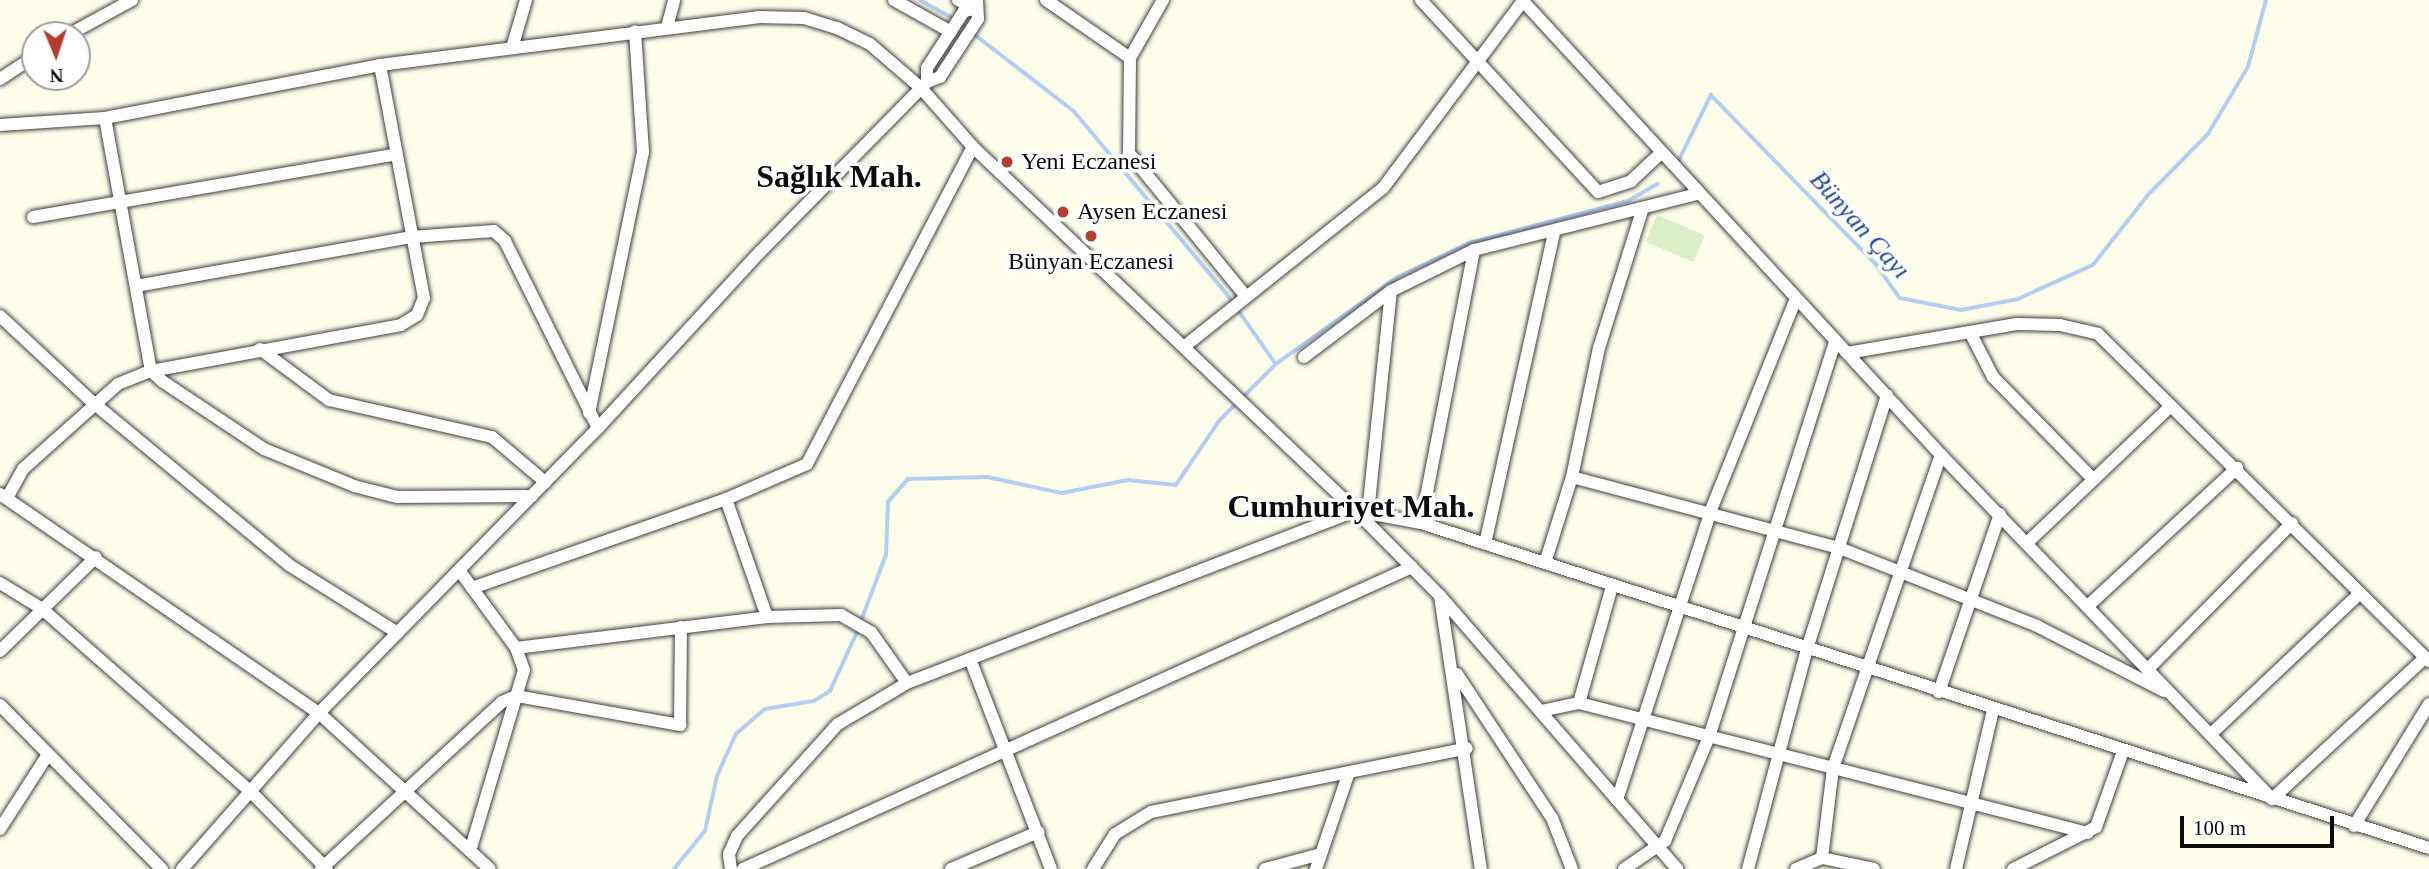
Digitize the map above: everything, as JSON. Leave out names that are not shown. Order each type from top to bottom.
[{"type":"street","points":[[91,22],[132,0]]},
{"type":"street","points":[[512,48],[526,0]]},
{"type":"street","points":[[667,27],[674,0]]},
{"type":"street","points":[[894,0],[952,29]]},
{"type":"street","points":[[1046,0],[1130,58]]},
{"type":"street","points":[[1163,0],[1130,58],[1129,153],[1243,296]]},
{"type":"street","points":[[1421,0],[1598,192],[1631,181],[1661,155]]},
{"type":"street","points":[[1185,346],[1243,296],[1383,188],[1474,59],[1522,1],[1681,177],[1941,454],[2089,605],[2171,695],[2272,799]]},
{"type":"street","points":[[924,85],[927,68],[952,29],[971,8]]},
{"type":"street","points":[[182,869],[248,789],[319,713],[598,428],[924,85],[940,77],[966,36],[971,8]]},
{"type":"street","points":[[0,125],[105,118],[380,65],[667,27],[804,18],[870,44],[924,85],[973,148],[1362,512],[1440,596],[1677,869]]},
{"type":"street","points":[[589,413],[643,152],[635,31]]},
{"type":"street","points":[[0,79],[21,65]]},
{"type":"street","points":[[380,65],[424,298],[410,321],[151,370],[91,401],[23,469],[3,496],[96,557],[319,713],[490,869]]},
{"type":"street","points":[[105,118],[151,370],[264,449],[354,486],[397,497],[532,496]]},
{"type":"street","points":[[472,588],[726,499],[807,464],[973,148]]},
{"type":"street","points":[[33,217],[396,154]]},
{"type":"street","points":[[1304,357],[1391,291],[1474,250],[1697,194]]},
{"type":"street","points":[[1545,563],[1572,477],[1599,348],[1643,208]]},
{"type":"street","points":[[136,286],[411,237],[486,229],[500,235],[598,428]]},
{"type":"street","points":[[1485,544],[1554,232]]},
{"type":"street","points":[[1421,523],[1474,250]]},
{"type":"street","points":[[1362,512],[1391,291]]},
{"type":"street","points":[[1617,800],[1712,510],[1796,299]]},
{"type":"street","points":[[0,316],[91,401],[289,565],[398,633]]},
{"type":"street","points":[[1847,353],[2043,323],[2098,334],[2237,468],[2427,659],[2272,799]]},
{"type":"street","points":[[1970,334],[1993,377],[2093,479]]},
{"type":"street","points":[[1624,869],[1658,847],[1709,737],[1835,341]]},
{"type":"street","points":[[260,349],[329,400],[492,437],[545,482]]},
{"type":"street","points":[[1748,869],[1776,755],[1807,649],[1842,549],[1887,395]]},
{"type":"street","points":[[2028,542],[2171,406]]},
{"type":"street","points":[[1822,858],[1833,768],[1870,669],[1941,454]]},
{"type":"street","points":[[2089,605],[2237,468]]},
{"type":"street","points":[[1572,477],[1712,510],[1842,549],[1968,600],[2171,695]]},
{"type":"street","points":[[726,499],[767,617]]},
{"type":"street","points":[[731,869],[729,854],[737,836],[838,724],[907,683],[1362,512],[1421,523],[1993,710],[2429,848]]},
{"type":"street","points":[[1939,692],[1968,600],[2000,514]]},
{"type":"street","points":[[2148,669],[2291,523]]},
{"type":"street","points":[[0,651],[96,557]]},
{"type":"street","points":[[743,869],[1005,748],[1412,567]]},
{"type":"street","points":[[459,570],[516,648],[524,670],[470,851]]},
{"type":"street","points":[[0,583],[41,608],[248,789],[324,868],[408,795],[502,702],[516,696],[680,725],[681,627]]},
{"type":"street","points":[[1579,703],[1612,586]]},
{"type":"street","points":[[2211,734],[2360,593]]},
{"type":"street","points":[[1440,596],[1467,748],[1481,869]]},
{"type":"street","points":[[516,648],[767,617],[841,615],[871,632],[907,683]]},
{"type":"street","points":[[970,659],[1051,869]]},
{"type":"street","points":[[1453,668],[1552,818],[1572,869]]},
{"type":"street","points":[[1541,711],[1579,703],[1971,806],[2088,833]]},
{"type":"street","points":[[2354,826],[2429,704]]},
{"type":"street","points":[[0,705],[47,756],[162,869]]},
{"type":"street","points":[[1956,869],[1993,710]]},
{"type":"street","points":[[1093,869],[1115,834],[1152,812],[1467,748]]},
{"type":"street","points":[[2013,869],[2045,857],[2096,827],[2123,751]]},
{"type":"street","points":[[0,829],[47,756]]},
{"type":"street","points":[[1316,869],[1317,855],[1349,772]]},
{"type":"street","points":[[951,869],[1038,832]]},
{"type":"street","points":[[1265,869],[1317,855]]},
{"type":"street","points":[[2045,857],[2054,869]]},
{"type":"street","points":[[1796,869],[1822,858],[1874,869]]},
{"type":"green space","points":[[1657,215],[1705,235],[1694,262],[1646,242]]},
{"type":"waterway","points":[[920,0],[954,19]]},
{"type":"waterway","name":"Bünyan Çayı","points":[[1678,162],[1711,95],[1876,264],[1900,298],[1961,310],[2018,299],[2093,265],[2148,195],[2208,134],[2248,67],[2266,0]]},
{"type":"waterway","points":[[961,24],[1074,111],[1227,294],[1276,364]]},
{"type":"waterway","points":[[861,621],[886,555],[888,502],[908,479],[987,477],[1062,493],[1128,480],[1176,485],[1219,421],[1276,364],[1398,277],[1470,243],[1628,201],[1657,184]]},
{"type":"waterway","points":[[674,869],[705,831],[717,776],[736,734],[765,709],[814,701],[830,691],[859,628]]},
{"type":"place","name":"Yeni Eczanesi","points":[[1007,162]]},
{"type":"place","name":"Aysen Eczanesi","points":[[1063,212]]},
{"type":"place","name":"Bünyan Eczanesi","points":[[1091,236]]},
{"type":"district","name":"Sağlık Mah.","points":[[839,176]]},
{"type":"district","name":"Cumhuriyet Mah.","points":[[1351,506]]}]
